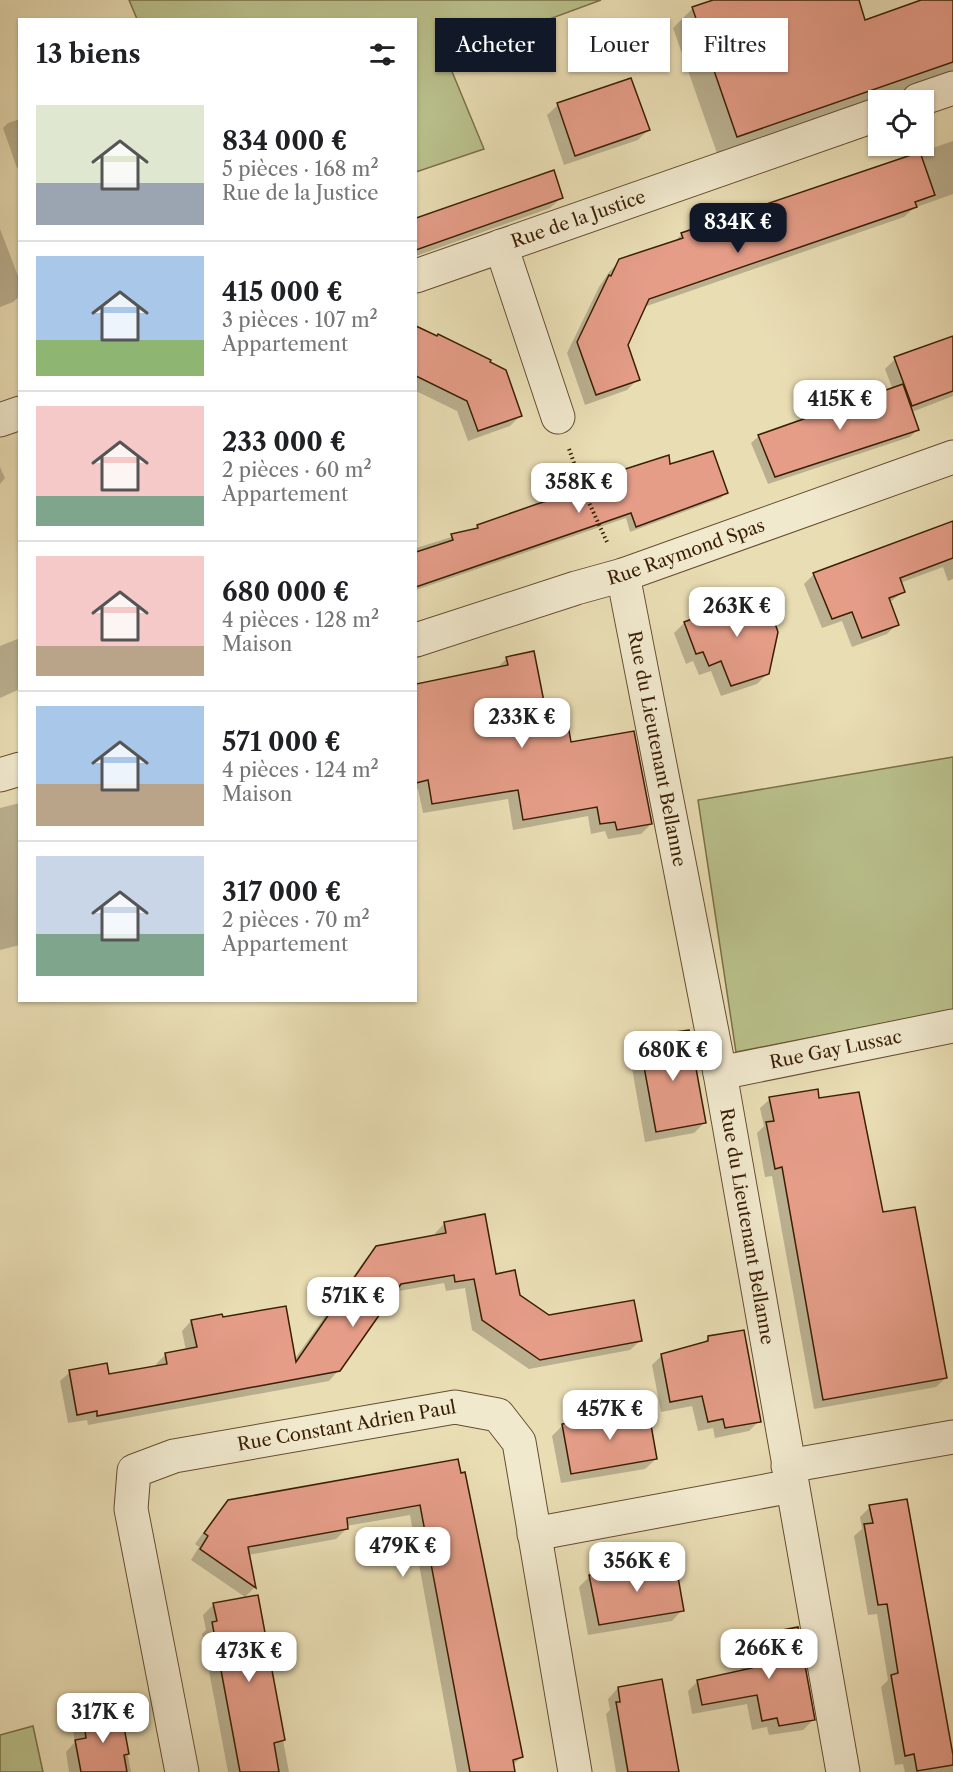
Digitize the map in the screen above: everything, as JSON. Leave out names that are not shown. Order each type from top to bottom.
[{"type":"street","points":[[934,95],[953,88]]},
{"type":"street","name":"Rue de la Justice","points":[[417,276],[868,118]]},
{"type":"street","points":[[501,246],[558,417]]},
{"type":"street","points":[[0,420],[18,414]]},
{"type":"street","name":"Rue Raymond Spas","points":[[417,640],[623,575],[953,457]]},
{"type":"street","name":"Rue du Lieutenant Bellanne","points":[[623,575],[720,1072],[843,1772]]},
{"type":"street","points":[[0,775],[18,770]]},
{"type":"street","name":"Rue Gay Lussac","points":[[720,1072],[953,1026]]},
{"type":"street","name":"Rue Constant Adrien Paul","points":[[182,1772],[131,1509],[134,1472],[174,1456],[455,1407],[498,1415],[519,1442],[574,1772]]},
{"type":"street","points":[[534,1534],[953,1437]]},
{"type":"path","points":[[558,417],[585,494],[623,575]]},
{"type":"green space","points":[[129,0],[601,0],[552,18],[435,18],[435,72],[452,72],[484,149],[417,172],[417,18],[137,18]]},
{"type":"green space","points":[[953,757],[953,1010],[736,1052],[698,800]]},
{"type":"green space","points":[[33,1726],[43,1772],[0,1772],[0,1735]]},
{"type":"building","points":[[713,0],[859,0],[865,20],[921,0],[953,0],[953,62],[737,137],[714,72],[788,72],[788,18],[696,18],[692,7]]},
{"type":"building","points":[[631,78],[650,130],[575,156],[557,103]]},
{"type":"building","points":[[908,156],[921,156],[935,195],[915,202],[917,207],[649,299],[628,345],[640,380],[596,395],[577,342],[609,275],[611,276],[619,259],[683,238],[681,233]]},
{"type":"building","points":[[554,170],[563,198],[417,250],[417,218]]},
{"type":"building","points":[[417,326],[437,336],[438,334],[491,360],[490,362],[506,370],[522,416],[478,431],[467,401],[417,376]]},
{"type":"building","points":[[953,336],[953,391],[912,406],[894,357]]},
{"type":"building","points":[[903,384],[919,430],[775,477],[758,435]]},
{"type":"building","points":[[713,451],[728,493],[636,527],[631,513],[417,587],[417,552],[453,540],[451,534],[478,528],[477,525],[537,504],[621,478],[619,471],[669,455],[670,464]]},
{"type":"building","points":[[953,521],[953,558],[900,578],[905,592],[889,598],[899,625],[862,638],[852,612],[832,619],[813,573]]},
{"type":"building","points":[[764,592],[778,632],[769,674],[731,686],[721,661],[709,666],[703,652],[696,654],[684,622]]},
{"type":"building","points":[[534,651],[546,712],[565,708],[571,742],[634,731],[652,824],[617,830],[615,822],[600,824],[597,807],[523,820],[518,790],[432,804],[428,780],[417,783],[417,684],[508,665],[506,657]]},
{"type":"building","points":[[689,1030],[706,1123],[656,1132],[640,1045],[655,1043],[654,1035]]},
{"type":"building","points":[[818,1089],[819,1098],[859,1092],[883,1212],[915,1207],[947,1378],[823,1400],[782,1167],[775,1169],[766,1122],[774,1121],[769,1097]]},
{"type":"building","points":[[485,1214],[496,1274],[515,1270],[520,1295],[549,1315],[634,1300],[642,1341],[540,1360],[482,1320],[474,1279],[455,1282],[454,1275],[401,1284],[340,1371],[97,1416],[97,1411],[77,1415],[69,1370],[107,1363],[109,1374],[167,1364],[165,1353],[197,1347],[191,1320],[286,1306],[296,1362],[376,1246],[446,1233],[444,1222]]},
{"type":"building","points":[[744,1330],[761,1422],[725,1428],[723,1419],[708,1422],[702,1396],[670,1402],[661,1354],[708,1341],[708,1336]]},
{"type":"building","points":[[648,1408],[657,1459],[571,1474],[562,1424]]},
{"type":"building","points":[[458,1459],[461,1473],[465,1472],[523,1757],[513,1760],[515,1772],[470,1772],[420,1505],[347,1518],[348,1529],[248,1547],[256,1588],[200,1549],[208,1536],[204,1533],[228,1500]]},
{"type":"building","points":[[907,1499],[953,1755],[953,1765],[917,1771],[914,1754],[905,1756],[891,1675],[898,1673],[887,1604],[878,1605],[864,1524],[873,1523],[869,1505]]},
{"type":"building","points":[[675,1560],[684,1611],[599,1625],[589,1575]]},
{"type":"building","points":[[258,1595],[285,1740],[274,1743],[279,1772],[240,1772],[212,1622],[217,1621],[213,1603]]},
{"type":"building","points":[[798,1627],[815,1720],[779,1726],[777,1718],[762,1721],[757,1695],[702,1705],[697,1680],[752,1668],[749,1644],[763,1641],[762,1634]]},
{"type":"building","points":[[662,1679],[679,1772],[628,1772],[616,1702],[620,1702],[618,1687]]},
{"type":"building","points":[[121,1711],[129,1754],[124,1755],[127,1772],[81,1772],[75,1740],[86,1738],[83,1718]]}]
